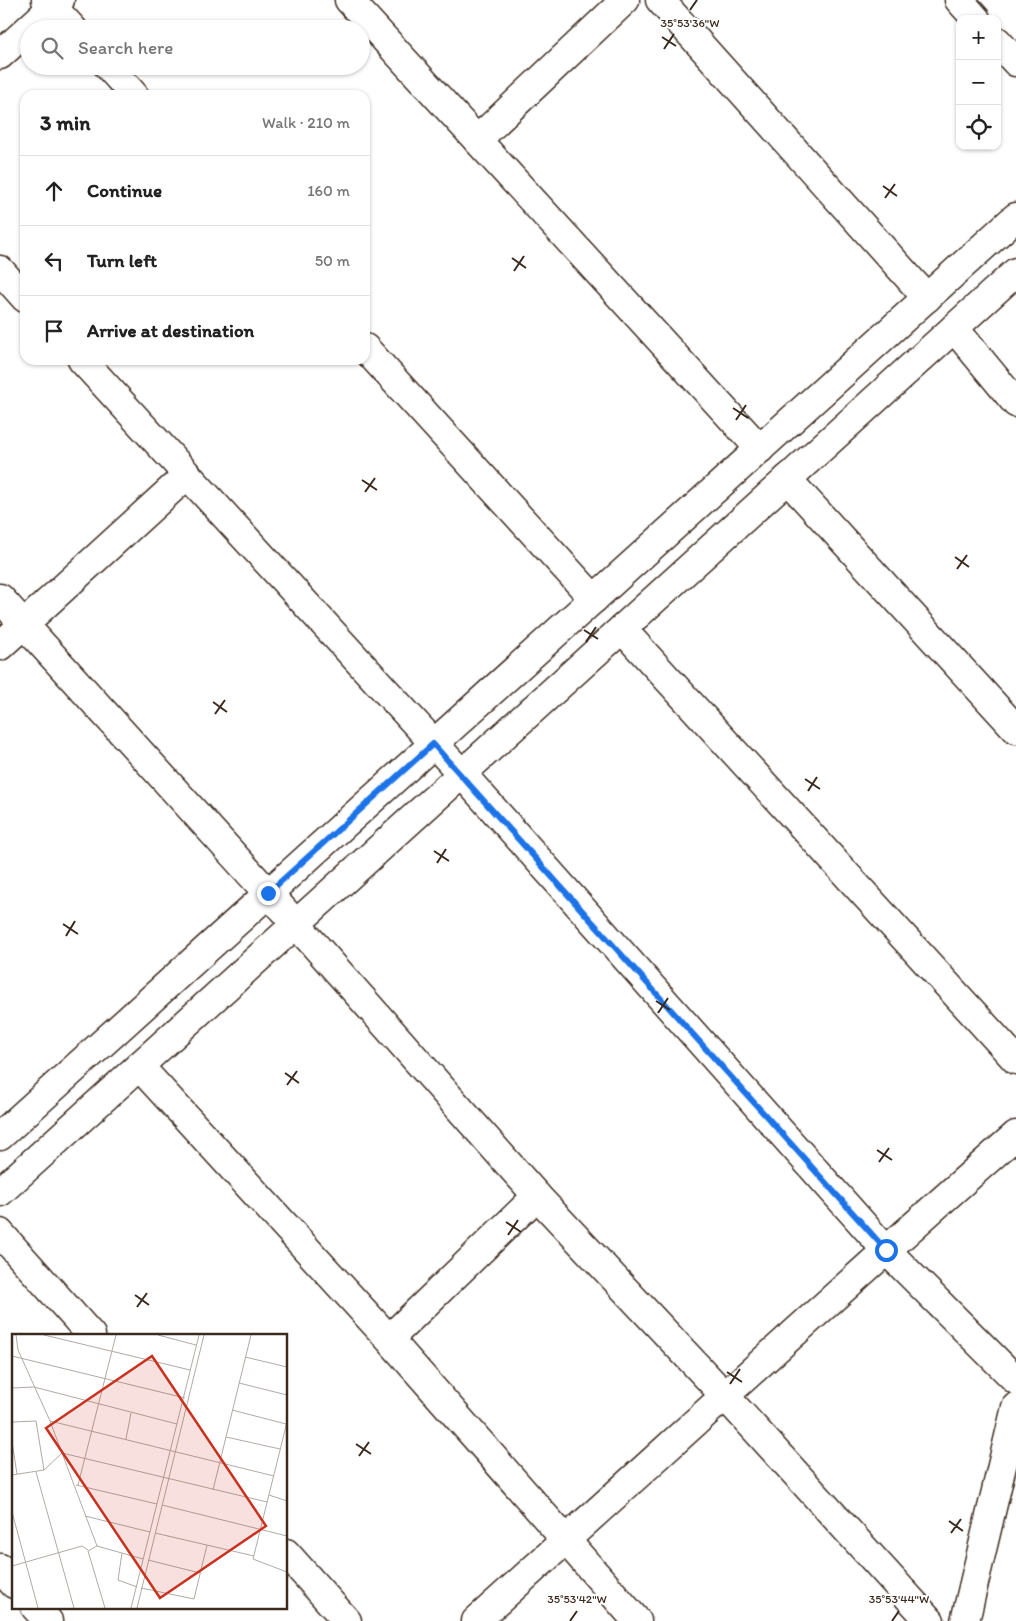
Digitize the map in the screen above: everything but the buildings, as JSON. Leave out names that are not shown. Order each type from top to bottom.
[{"type":"street","points":[[349,0],[367,20]]},
{"type":"street","points":[[478,140],[625,0]]},
{"type":"street","points":[[660,0],[927,298]]},
{"type":"street","points":[[959,0],[972,15]]},
{"type":"street","points":[[35,20],[53,2],[66,20]]},
{"type":"street","points":[[370,23],[760,449]]},
{"type":"street","points":[[0,55],[20,35]]},
{"type":"street","points":[[1001,45],[1016,62]]},
{"type":"street","points":[[116,75],[130,90]]},
{"type":"street","points":[[0,1136],[1016,217]]},
{"type":"street","points":[[0,270],[20,292]]},
{"type":"street","points":[[0,1192],[1016,272]]},
{"type":"street","points":[[954,328],[1016,403]]},
{"type":"street","points":[[370,353],[594,599]]},
{"type":"street","points":[[87,365],[462,774],[886,1250],[1016,1380]]},
{"type":"street","points":[[0,646],[187,475]]},
{"type":"street","points":[[787,479],[1016,729]]},
{"type":"street","points":[[0,598],[296,924],[536,1196],[725,1396],[930,1621]]},
{"type":"street","points":[[622,629],[1016,1060]]},
{"type":"street","points":[[139,1066],[388,1339],[637,1621]]},
{"type":"street","points":[[476,1621],[1016,1134]]},
{"type":"street","points":[[388,1339],[536,1196]]},
{"type":"street","points":[[0,1233],[90,1334]]},
{"type":"street","points":[[964,1621],[1016,1407]]},
{"type":"street","points":[[288,1555],[347,1621]]},
{"type":"street","points":[[0,1568],[12,1582]]},
{"type":"street","points":[[36,1608],[48,1621]]},
{"type":"route","points":[[268,893],[433,744],[462,774],[886,1250]]}]
